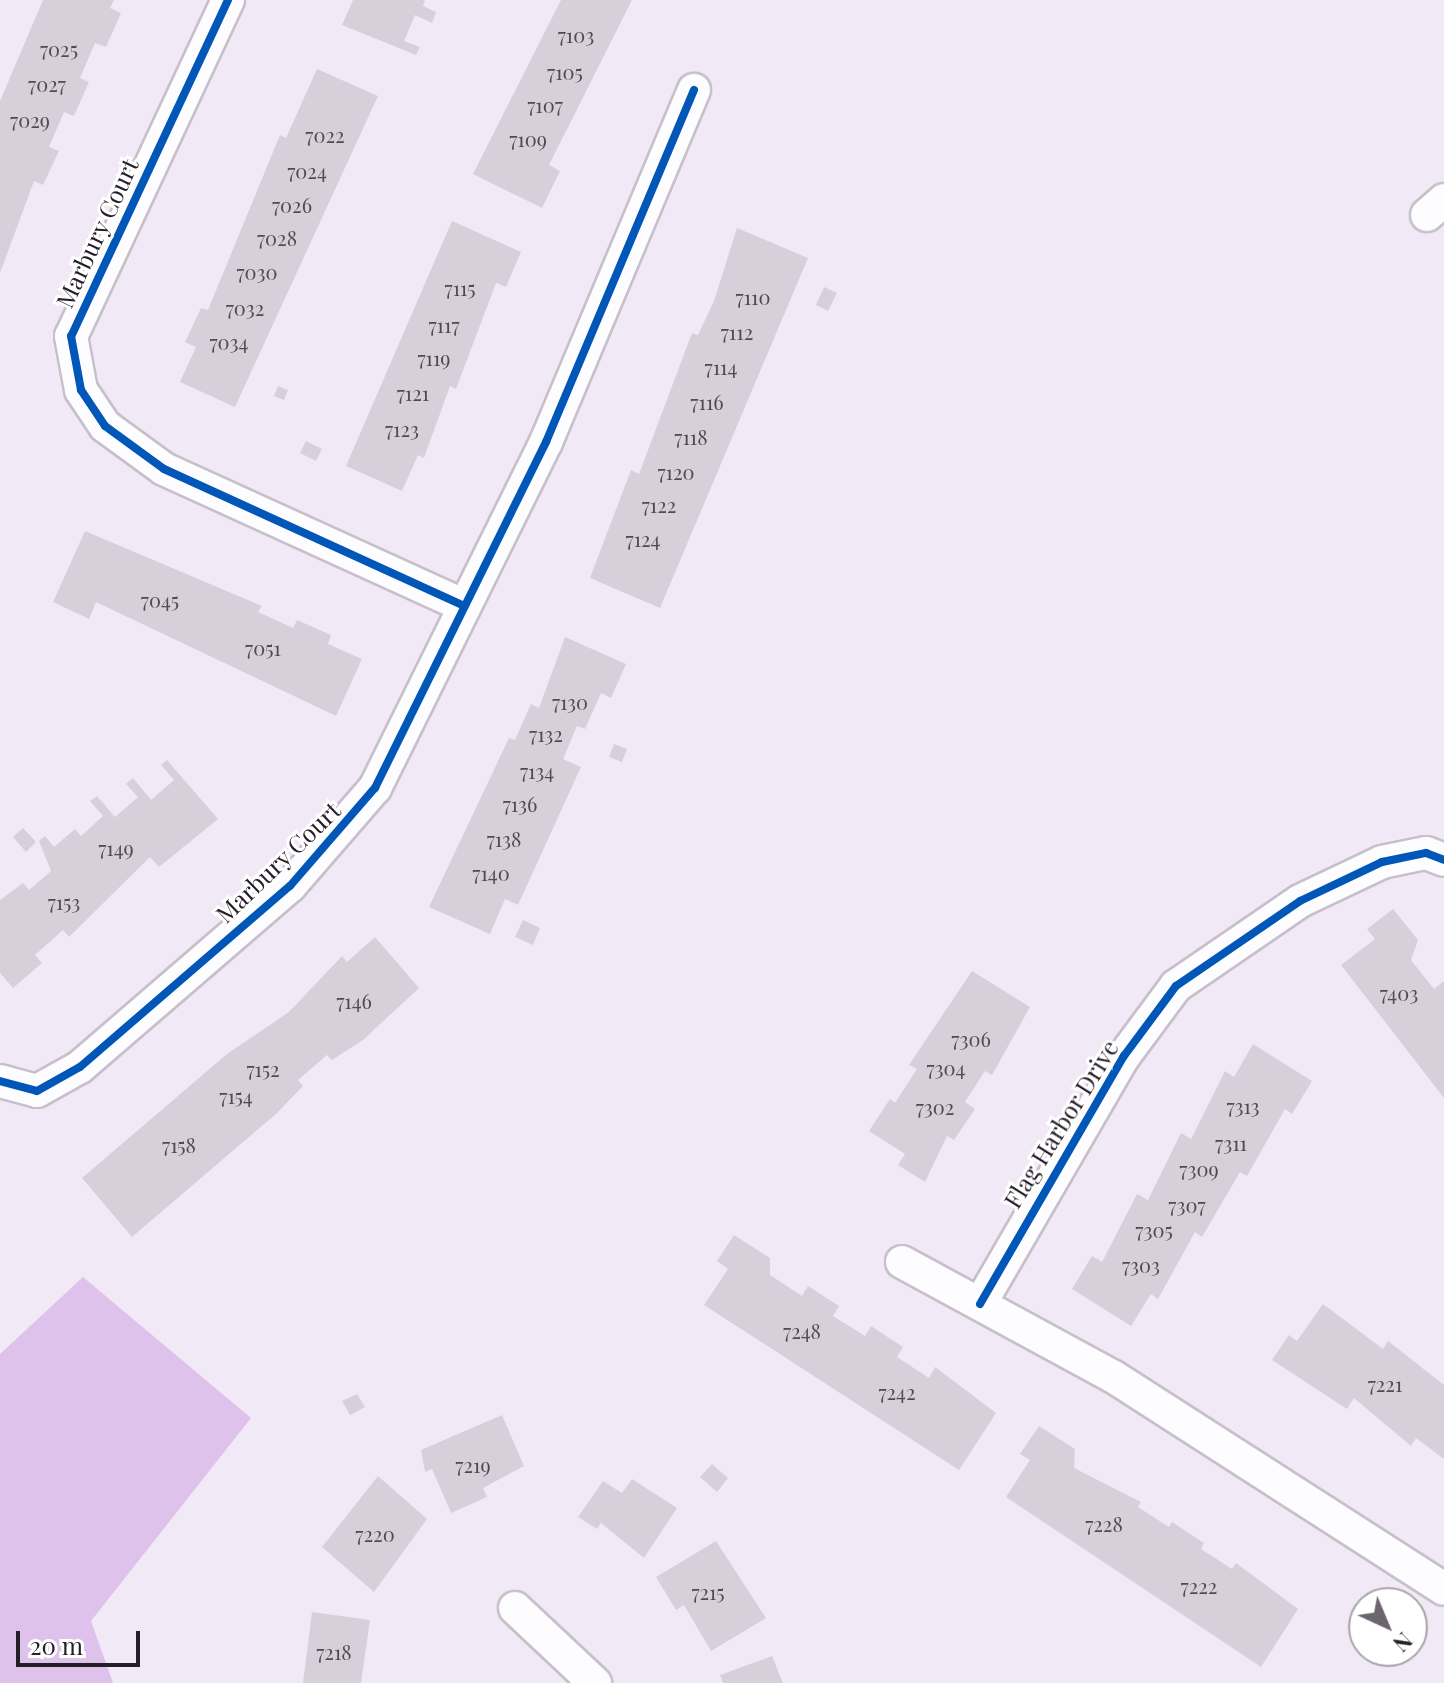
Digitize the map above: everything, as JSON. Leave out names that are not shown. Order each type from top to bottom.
[{"type":"street","name":"Marbury Court","points":[[228,0],[71,336],[81,390],[105,426],[164,469],[463,605]]},
{"type":"street","name":"Marbury Court","points":[[0,1081],[37,1091],[80,1067],[345,830],[375,788],[546,442],[694,90]]},
{"type":"street","name":"Flag Harbor Drive","points":[[980,1304],[1109,1081],[1176,986],[1300,901],[1382,862],[1426,853],[1444,860]]},
{"type":"street","points":[[902,1262],[1114,1377],[1444,1589]]},
{"type":"street","points":[[515,1608],[595,1683]]},
{"type":"shaded area","points":[[83,1277],[251,1418],[91,1621],[113,1683],[0,1683],[0,1354]]},
{"type":"building","points":[[43,0],[114,0],[110,8],[121,13],[106,47],[95,43],[80,78],[89,82],[74,116],[64,112],[49,147],[59,151],[43,185],[34,181],[0,273],[0,101]]},
{"type":"building","points":[[353,0],[425,0],[423,6],[436,12],[432,23],[415,15],[404,41],[420,47],[416,55],[342,25]]},
{"type":"building","points":[[561,0],[632,0],[549,165],[560,171],[542,208],[473,174]]},
{"type":"building","points":[[317,69],[378,96],[235,407],[180,382],[196,347],[185,342],[201,308],[208,310],[280,135],[286,138]]},
{"type":"building","points":[[452,221],[521,252],[506,287],[496,283],[456,389],[450,386],[424,458],[418,455],[402,491],[346,466]]},
{"type":"building","points":[[737,228],[808,258],[660,608],[590,578],[631,470],[639,474],[692,333],[698,335],[714,301]]},
{"type":"building","points":[[824,287],[837,293],[828,311],[816,305]]},
{"type":"building","points":[[278,386],[288,390],[284,400],[274,396]]},
{"type":"building","points":[[306,441],[322,449],[316,461],[300,453]]},
{"type":"building","points":[[85,531],[262,606],[258,612],[293,628],[297,620],[331,635],[328,644],[362,659],[336,716],[96,602],[89,619],[53,602]]},
{"type":"building","points":[[565,637],[626,664],[611,698],[601,693],[585,729],[577,726],[563,759],[581,767],[518,905],[505,899],[490,934],[429,907],[509,738],[515,740],[531,704],[539,708]]},
{"type":"building","points":[[614,744],[627,749],[622,762],[609,757]]},
{"type":"building","points":[[167,760],[218,819],[159,867],[150,857],[69,937],[63,930],[35,955],[42,963],[13,988],[0,973],[0,900],[23,883],[29,890],[51,871],[39,841],[45,836],[54,847],[75,829],[81,836],[103,816],[90,801],[97,796],[115,817],[138,797],[126,784],[133,778],[151,800],[174,780],[161,765]]},
{"type":"building","points":[[23,828],[36,842],[26,852],[13,837]]},
{"type":"building","points":[[1393,909],[1418,940],[1411,960],[1434,989],[1444,981],[1444,1098],[1341,965],[1375,939],[1367,929]]},
{"type":"building","points":[[523,920],[540,928],[533,945],[515,937]]},
{"type":"building","points":[[375,937],[419,988],[363,1040],[332,1060],[327,1055],[298,1080],[303,1086],[276,1114],[132,1237],[82,1178],[227,1054],[289,1012],[342,956],[347,962]]},
{"type":"building","points":[[972,971],[1030,1007],[992,1075],[985,1071],[965,1102],[975,1109],[954,1140],[947,1136],[925,1182],[898,1165],[905,1154],[869,1131],[890,1099],[895,1103],[917,1069],[909,1065]]},
{"type":"building","points":[[1253,1044],[1312,1081],[1292,1114],[1285,1109],[1247,1176],[1240,1172],[1202,1237],[1195,1232],[1158,1299],[1151,1294],[1131,1326],[1072,1289],[1092,1256],[1102,1262],[1137,1194],[1148,1200],[1181,1133],[1191,1139],[1225,1071],[1234,1077]]},
{"type":"building","points":[[734,1235],[770,1258],[770,1275],[802,1296],[808,1286],[839,1306],[833,1316],[865,1336],[871,1326],[903,1347],[897,1357],[929,1378],[935,1367],[996,1413],[959,1470],[704,1305],[728,1269],[717,1261]]},
{"type":"building","points":[[1323,1304],[1383,1349],[1388,1341],[1444,1385],[1444,1459],[1416,1438],[1411,1446],[1354,1398],[1347,1409],[1272,1360],[1289,1335],[1297,1341]]},
{"type":"building","points":[[357,1394],[365,1407],[350,1415],[342,1401]]},
{"type":"building","points":[[502,1415],[524,1466],[483,1488],[487,1497],[451,1513],[432,1469],[425,1472],[421,1450]]},
{"type":"building","points":[[1039,1426],[1075,1449],[1074,1468],[1141,1502],[1138,1507],[1169,1527],[1172,1522],[1204,1543],[1201,1549],[1232,1569],[1236,1563],[1298,1609],[1261,1667],[1006,1497],[1030,1460],[1020,1454]]},
{"type":"building","points":[[712,1464],[728,1478],[717,1492],[700,1477]]},
{"type":"building","points":[[378,1476],[427,1519],[374,1592],[322,1547]]},
{"type":"building","points":[[632,1479],[677,1508],[644,1558],[601,1523],[597,1529],[578,1517],[603,1481],[622,1493]]},
{"type":"building","points":[[716,1541],[766,1618],[711,1651],[684,1605],[676,1610],[656,1577]]},
{"type":"building","points":[[312,1612],[370,1620],[361,1683],[303,1683]]},
{"type":"building","points":[[772,1656],[783,1683],[723,1683],[720,1675]]},
{"type":"cycle path","points":[[228,0],[71,336],[81,390],[105,426],[164,469],[463,605]]},
{"type":"cycle path","points":[[0,1081],[37,1091],[80,1067],[290,886],[375,788],[546,442],[694,90]]},
{"type":"cycle path","points":[[980,1304],[1124,1056],[1176,986],[1300,901],[1382,862],[1426,853],[1444,860]]}]
